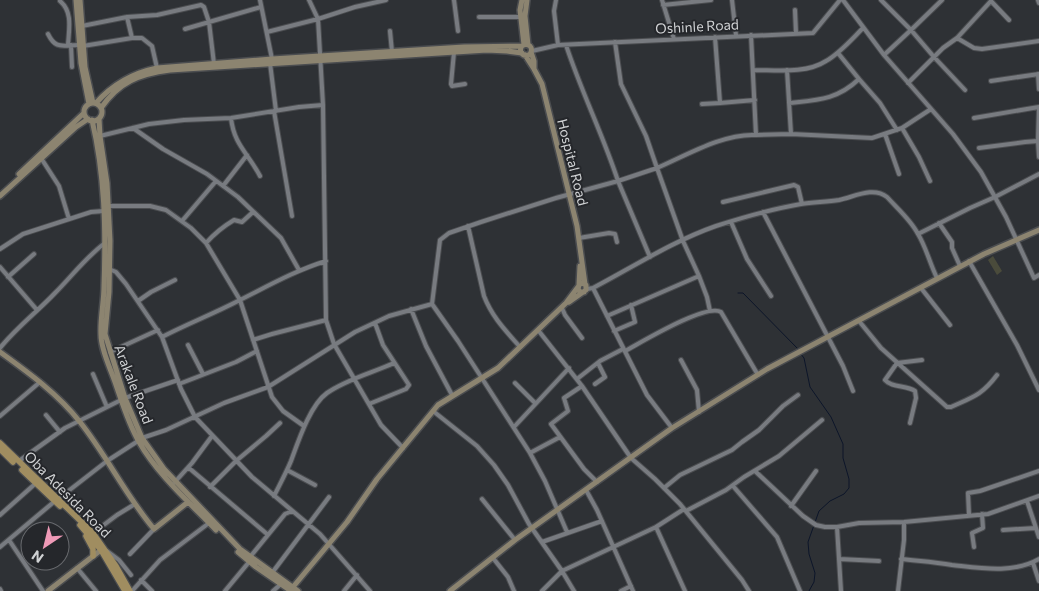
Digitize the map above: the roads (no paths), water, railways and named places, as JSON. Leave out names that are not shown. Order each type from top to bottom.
[{"type":"main road","name":"Oba Adesida Road","points":[[0,443],[104,551]]},
{"type":"main road","name":"Oba Adesida Road","points":[[0,449],[93,533],[131,591]]},
{"type":"main road","points":[[83,529],[94,549],[94,555],[109,562]]},
{"type":"main road","points":[[104,551],[125,591]]},
{"type":"street","points":[[76,0],[81,46],[92,103]]},
{"type":"street","points":[[80,0],[82,26],[81,63],[92,103],[101,108]]},
{"type":"street","points":[[260,0],[267,32],[275,111],[292,216]]},
{"type":"street","points":[[309,0],[318,19],[321,58],[326,320],[334,344],[381,425],[403,448]]},
{"type":"street","points":[[267,32],[386,0]]},
{"type":"street","points":[[454,0],[458,30]]},
{"type":"street","points":[[0,192],[84,113],[86,106],[118,83],[135,74],[157,68],[321,58],[496,50],[529,55],[522,17],[522,0]]},
{"type":"street","points":[[522,17],[527,0]]},
{"type":"street","points":[[556,0],[554,8],[558,45]]},
{"type":"street","points":[[674,39],[663,2],[712,0]]},
{"type":"street","points":[[732,0],[736,35]]},
{"type":"street","points":[[842,0],[884,55],[953,134],[981,172],[1010,225],[1034,278],[1039,275]]},
{"type":"street","name":"Oshinle Road","points":[[528,47],[540,48],[558,45],[815,31],[842,0]]},
{"type":"street","points":[[881,0],[965,90]]},
{"type":"street","points":[[885,4],[888,0]]},
{"type":"street","points":[[884,55],[942,0]]},
{"type":"street","points":[[908,82],[956,38],[991,0],[1009,20]]},
{"type":"street","points":[[60,1],[66,6],[69,15],[72,67]]},
{"type":"street","points":[[82,26],[127,17],[157,15],[202,5],[209,22],[214,64]]},
{"type":"street","points":[[185,30],[261,8]]},
{"type":"street","points":[[795,10],[796,33]]},
{"type":"street","points":[[127,17],[132,38]]},
{"type":"street","points":[[479,17],[522,17]]},
{"type":"street","points":[[754,70],[786,70],[811,67],[825,62],[838,53],[864,28]]},
{"type":"street","points":[[390,31],[392,52]]},
{"type":"street","points":[[48,34],[54,44],[81,46],[142,38],[150,42],[155,54],[157,68]]},
{"type":"street","points":[[750,35],[754,70],[756,135]]},
{"type":"street","points":[[715,37],[720,103]]},
{"type":"street","points":[[956,38],[974,48],[982,50],[1039,40]]},
{"type":"street","points":[[615,42],[621,84],[646,136],[683,241],[707,297],[710,311]]},
{"type":"street","points":[[566,45],[583,92],[606,144],[618,181],[650,257]]},
{"type":"street","points":[[321,58],[392,52],[528,47]]},
{"type":"street","points":[[528,47],[521,49],[534,69]]},
{"type":"street","points":[[528,47],[534,61],[534,69]]},
{"type":"street","points":[[454,52],[451,84],[452,86],[465,84]]},
{"type":"street","points":[[838,53],[899,129],[919,157],[930,181]]},
{"type":"street","points":[[0,196],[76,127],[99,118],[101,116],[101,108],[120,86],[143,76],[170,70],[271,61]]},
{"type":"street","name":"Hospital Road","points":[[534,69],[542,84],[569,194],[579,238],[581,263]]},
{"type":"street","points":[[786,70],[791,134]]},
{"type":"street","points":[[991,81],[1039,74],[1039,89]]},
{"type":"street","points":[[789,103],[828,98],[843,93],[859,79]]},
{"type":"street","points":[[90,92],[105,93]]},
{"type":"street","points":[[702,104],[755,100]]},
{"type":"street","points":[[100,136],[184,120],[231,118],[323,105]]},
{"type":"street","points":[[974,118],[1039,106],[1039,157]]},
{"type":"street","points":[[567,532],[558,509],[530,453],[432,304],[440,240],[449,233],[468,226],[657,168],[738,135],[791,134],[872,138],[899,129],[931,109]]},
{"type":"street","points":[[84,113],[90,120]]},
{"type":"street","name":"Arakale Road","points":[[99,118],[107,183],[105,243],[109,298],[105,334],[123,399]]},
{"type":"street","points":[[231,118],[235,138],[254,164],[260,176]]},
{"type":"street","name":"Arakale Road","points":[[90,120],[97,141],[106,209],[107,268],[101,341],[140,440],[188,502],[209,523],[249,559],[281,584],[298,591]]},
{"type":"street","points":[[134,128],[155,144],[207,174],[238,197],[281,238],[299,270]]},
{"type":"street","points":[[885,134],[899,174]]},
{"type":"street","points":[[979,148],[1038,142]]},
{"type":"street","points":[[223,186],[247,155]]},
{"type":"street","points":[[41,158],[58,186],[69,219]]},
{"type":"street","points":[[918,234],[995,198],[1039,174]]},
{"type":"street","points":[[182,221],[216,181]]},
{"type":"street","points":[[724,202],[794,185],[798,187],[802,204]]},
{"type":"street","points":[[292,589],[329,545],[433,411],[452,395],[498,368],[564,305],[587,288],[683,241],[714,227],[763,212],[871,193],[882,194],[896,206],[918,234],[937,278]]},
{"type":"street","points":[[0,248],[23,234],[91,212],[106,209],[156,207],[166,210],[182,221],[206,243],[240,300],[272,397],[279,407],[304,426]]},
{"type":"street","points":[[206,243],[215,233],[222,230],[231,221],[242,222],[252,212]]},
{"type":"street","points":[[763,212],[843,366],[853,390]]},
{"type":"street","points":[[731,222],[747,259],[771,296]]},
{"type":"street","points":[[939,223],[952,242],[952,248],[960,266]]},
{"type":"street","points":[[468,226],[484,296],[494,317],[520,347]]},
{"type":"street","points":[[450,591],[558,509],[672,428],[758,375],[960,266],[1015,239],[1039,230]]},
{"type":"street","points":[[579,238],[609,233],[615,234],[617,242]]},
{"type":"street","points":[[105,243],[84,261],[53,295],[17,328],[0,350],[40,382],[79,421],[134,504],[154,529]]},
{"type":"street","points":[[8,277],[34,254]]},
{"type":"street","points":[[162,337],[299,270],[326,261]]},
{"type":"street","points":[[969,262],[1017,345],[1039,390]]},
{"type":"street","points":[[581,263],[587,288]]},
{"type":"street","points":[[578,286],[581,263]]},
{"type":"street","points":[[0,267],[36,310]]},
{"type":"street","points":[[107,268],[121,278],[158,330],[194,417],[236,461],[274,496],[309,524],[370,591]]},
{"type":"street","points":[[607,316],[698,276]]},
{"type":"street","points":[[138,301],[175,280]]},
{"type":"street","points":[[582,338],[565,315],[564,305],[582,283],[607,316],[647,395],[672,428]]},
{"type":"street","points":[[921,288],[950,325]]},
{"type":"street","points":[[0,548],[56,500],[107,461],[140,440],[224,403],[268,387],[334,344],[389,316],[432,304]]},
{"type":"street","points":[[614,331],[635,322],[631,305]]},
{"type":"street","points":[[411,309],[426,346],[452,395]]},
{"type":"street","points":[[577,378],[598,363],[659,332],[710,311],[718,310],[722,312],[758,375]]},
{"type":"street","points":[[253,340],[326,320]]},
{"type":"street","points":[[859,321],[875,341],[944,406],[951,407],[979,394],[987,388],[997,375]]},
{"type":"street","points":[[369,404],[408,388],[408,383],[394,363],[374,323]]},
{"type":"street","points":[[110,352],[158,330]]},
{"type":"street","points":[[538,330],[577,378],[630,458],[664,488],[685,510],[749,591]]},
{"type":"street","points":[[188,345],[203,374]]},
{"type":"street","points":[[19,461],[60,432],[123,399],[203,374],[236,362],[257,351]]},
{"type":"street","points":[[681,360],[696,390],[699,412]]},
{"type":"street","points":[[910,423],[916,398],[915,391],[909,387],[886,382],[886,377],[897,363],[922,360]]},
{"type":"street","points":[[274,496],[287,470],[304,426],[325,395],[355,379],[394,363]]},
{"type":"street","points":[[595,384],[605,377],[598,363]]},
{"type":"street","points":[[514,427],[569,368]]},
{"type":"street","points":[[94,374],[107,407]]},
{"type":"street","points":[[0,416],[40,382]]},
{"type":"street","points":[[514,382],[535,403]]},
{"type":"street","points":[[915,391],[921,384]]},
{"type":"street","points":[[582,386],[564,398],[568,411],[551,424],[584,469],[597,482]]},
{"type":"street","points":[[664,488],[680,475],[737,446],[759,430],[789,400],[798,395]]},
{"type":"street","points":[[433,411],[477,446],[494,464],[574,591]]},
{"type":"street","points":[[46,415],[60,432]]},
{"type":"street","points":[[542,591],[562,571],[656,527],[733,486],[779,456],[822,420]]},
{"type":"street","points":[[210,487],[236,461],[280,423]]},
{"type":"street","points":[[174,483],[189,468],[212,436]]},
{"type":"street","points":[[530,453],[560,436]]},
{"type":"street","points":[[189,468],[267,534]]},
{"type":"street","points":[[287,470],[315,485]]},
{"type":"street","points":[[755,471],[809,521],[837,527],[859,523],[904,522],[996,512],[1039,496]]},
{"type":"street","points":[[792,506],[816,471]]},
{"type":"street","points":[[969,515],[968,493],[980,491],[1039,471]]},
{"type":"street","points":[[0,515],[36,483]]},
{"type":"street","name":"Arakale Road","points":[[174,483],[249,559],[272,573],[292,589]]},
{"type":"street","points":[[733,486],[777,537],[800,591]]},
{"type":"street","points":[[586,490],[632,589],[621,591]]},
{"type":"street","points":[[272,573],[329,497]]},
{"type":"street","points":[[482,499],[516,540]]},
{"type":"street","points":[[1027,501],[1039,537]]},
{"type":"street","points":[[130,554],[154,529],[188,502]]},
{"type":"street","points":[[93,533],[134,504]]},
{"type":"street","points":[[225,591],[284,514],[286,505]]},
{"type":"street","points":[[284,514],[292,511]]},
{"type":"street","points":[[974,546],[972,534],[983,528],[982,514]]},
{"type":"street","points":[[542,542],[602,521]]},
{"type":"street","points":[[898,591],[904,522]]},
{"type":"street","points":[[131,591],[160,560],[209,523]]},
{"type":"street","points":[[656,527],[685,591]]},
{"type":"street","points":[[837,527],[841,591]]},
{"type":"street","points":[[1003,530],[1036,528]]},
{"type":"street","points":[[9,540],[43,591]]},
{"type":"street","points":[[48,591],[94,555],[104,551],[119,560],[131,575]]},
{"type":"street","points":[[493,558],[508,578],[514,591]]},
{"type":"street","points":[[839,559],[879,562]]},
{"type":"street","points":[[901,559],[991,569],[1013,568],[1033,563],[1039,559]]},
{"type":"street","points":[[1033,563],[1039,581]]},
{"type":"street","points":[[77,568],[96,591]]},
{"type":"street","points":[[344,591],[357,575]]},
{"type":"street","points":[[141,580],[152,591]]},
{"type":"street","points":[[273,591],[281,584]]},
{"type":"waterway","points":[[738,293],[743,293],[798,349]]},
{"type":"waterway","points":[[800,353],[804,358],[810,387],[831,417],[843,444],[843,458],[849,479],[849,488],[844,494],[830,501],[819,511],[808,542],[809,554],[815,573],[814,582],[809,591]]}]
